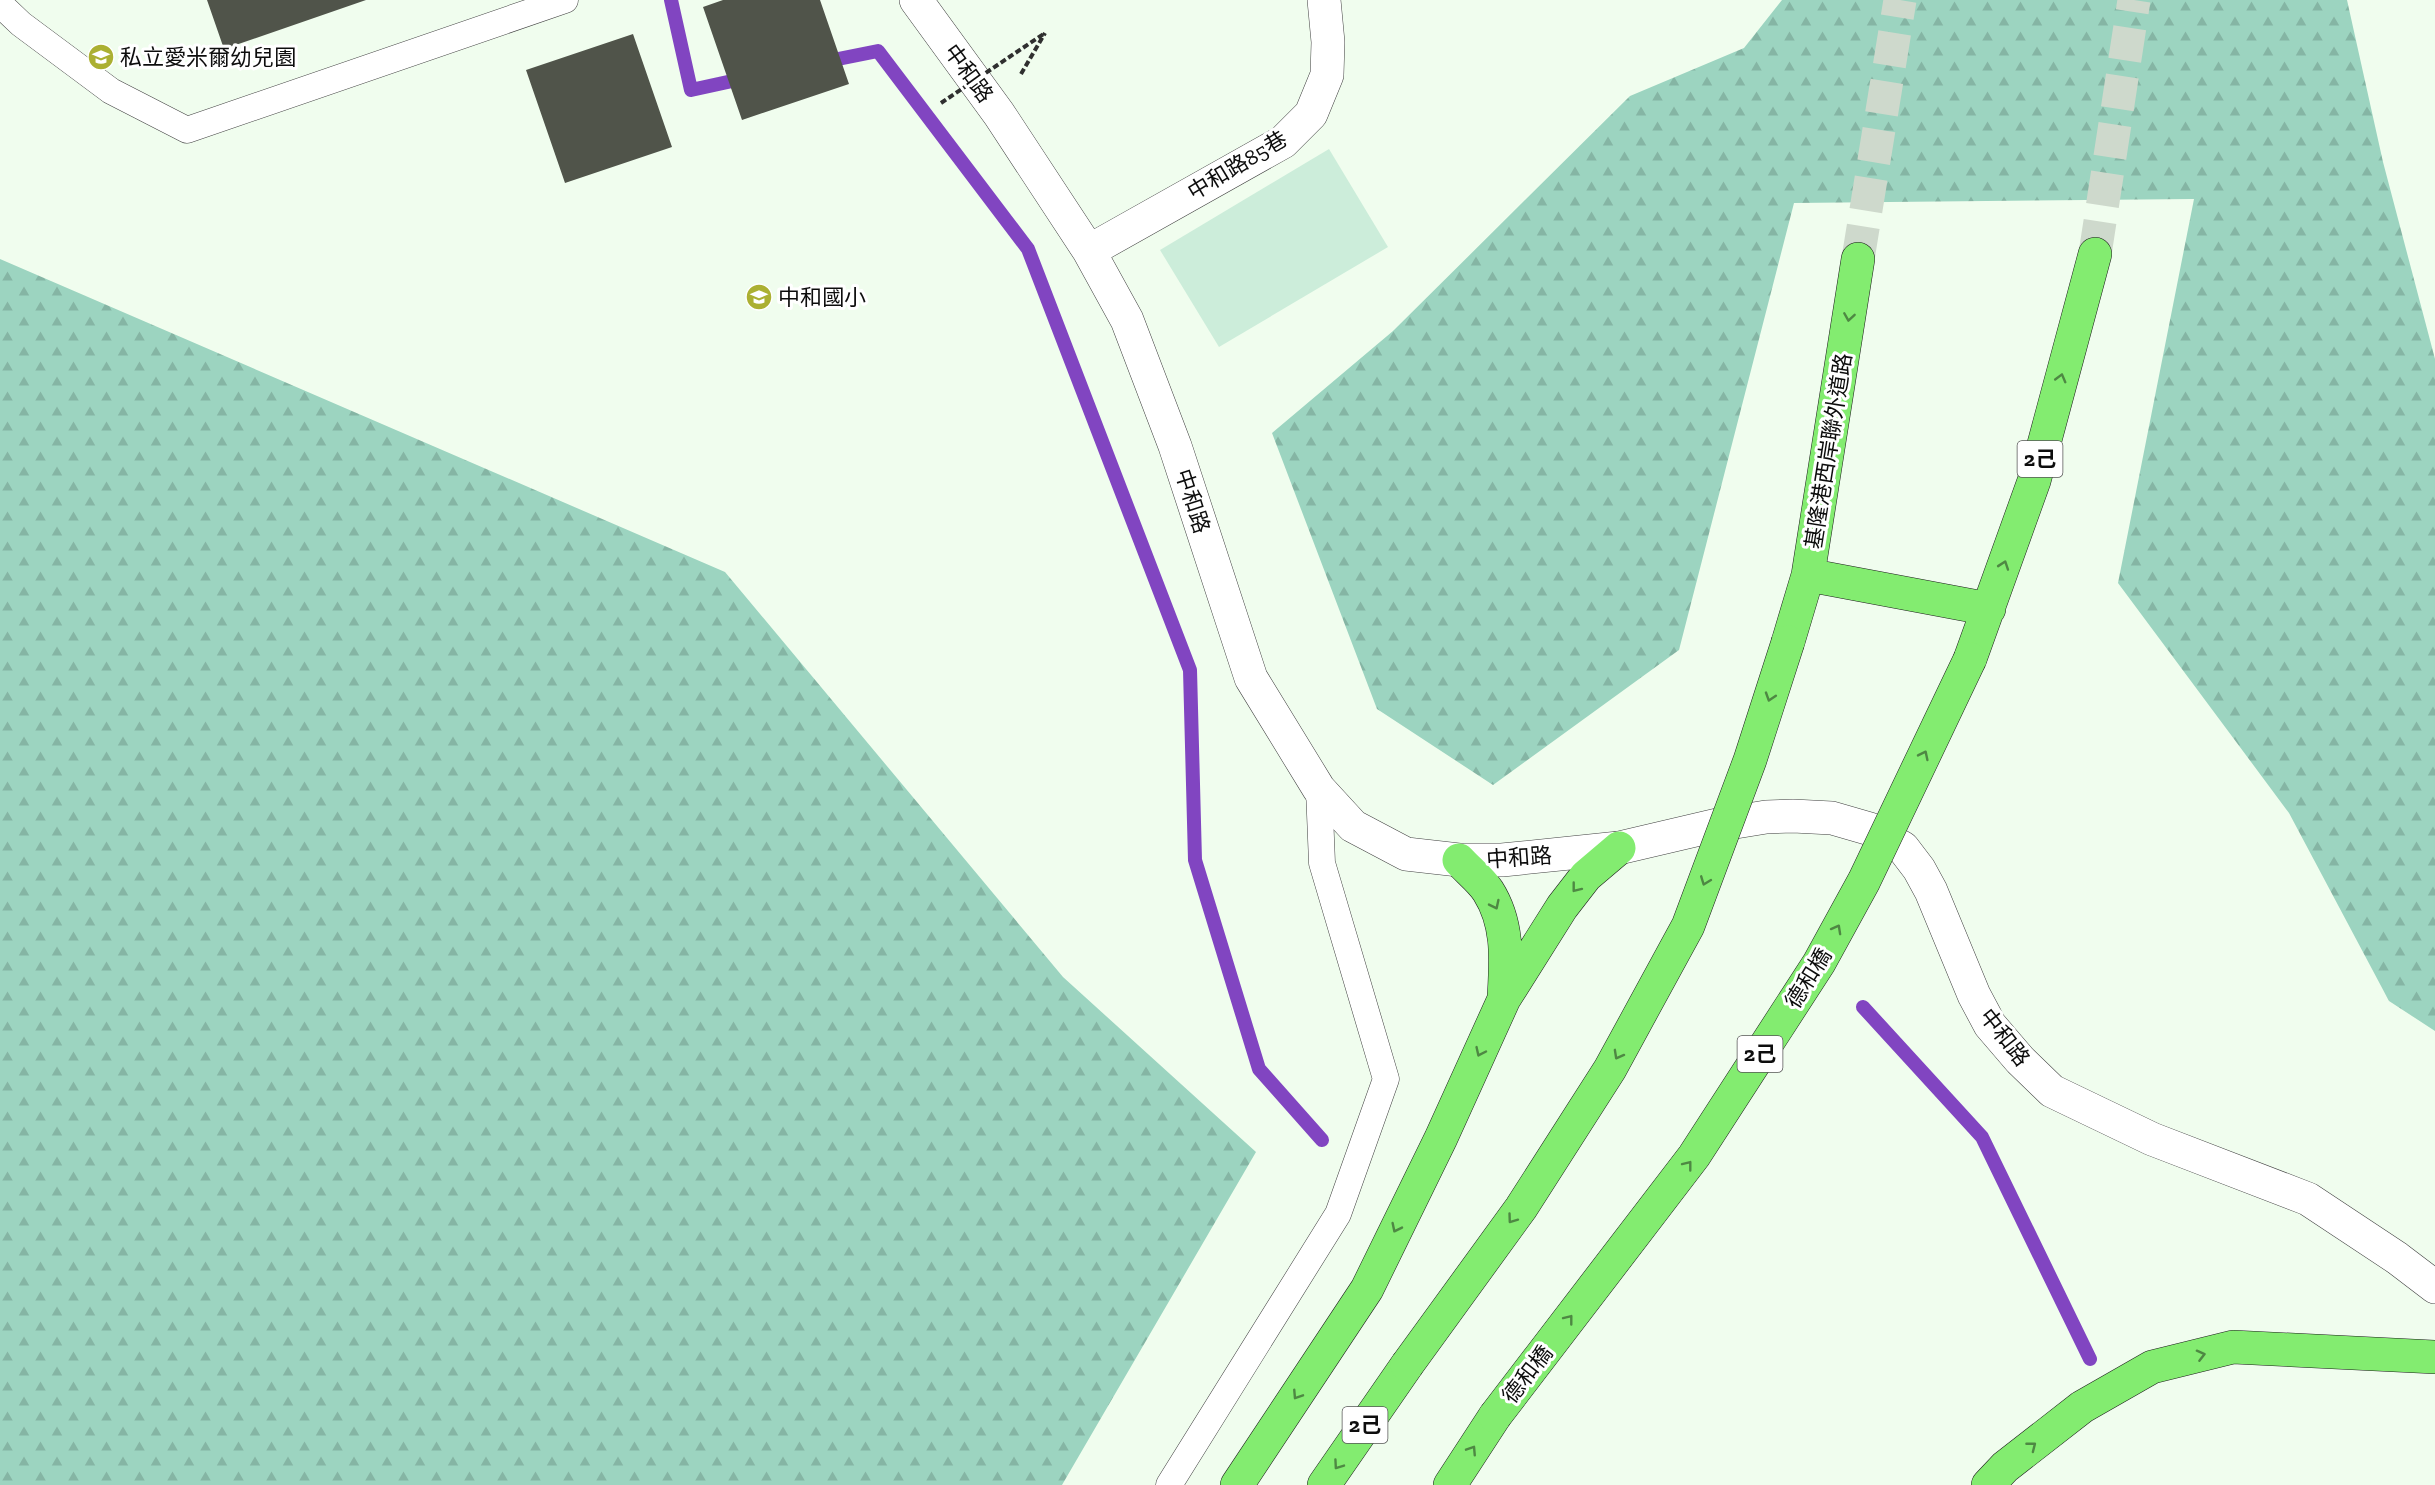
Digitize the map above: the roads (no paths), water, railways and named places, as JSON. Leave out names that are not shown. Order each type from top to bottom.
[{"type":"main road","name":"2己","points":[[1989,609],[2034,481],[2095,254]]},
{"type":"main road","name":"基隆港西岸聯外道路","points":[[1324,1485],[1407,1365],[1521,1208],[1610,1069],[1688,926],[1750,760],[1808,575],[1858,259]]},
{"type":"main road","points":[[1808,575],[1989,609]]},
{"type":"main road","name":"德和橋","points":[[1450,1485],[1495,1416],[1694,1156],[1819,963],[1864,881],[1970,660],[1989,609]]},
{"type":"main road","points":[[1237,1485],[1367,1289],[1441,1138],[1504,999],[1562,907],[1586,876],[1619,848]]},
{"type":"main road","points":[[1459,860],[1488,890],[1500,916],[1507,948],[1504,999]]},
{"type":"main road","points":[[1988,1485],[2006,1467],[2082,1407],[2152,1367],[2233,1347],[2435,1358]]},
{"type":"main road","points":[[2400,1355],[2435,1350]]},
{"type":"street","name":"中和路","points":[[916,0],[999,114],[1089,250],[1126,320],[1175,446],[1251,678],[1319,789],[1353,826],[1406,854],[1459,860],[1502,860],[1619,848],[1717,825],[1766,817],[1832,818],[1870,829],[1903,848],[1919,868],[1974,995],[1990,1025],[2020,1060],[2052,1091],[2152,1139],[2308,1199],[2397,1258],[2435,1287]]},
{"type":"street","name":"中和路85巷","points":[[1089,250],[1283,142],[1311,114],[1327,75],[1328,42],[1324,0]]},
{"type":"lane","points":[[0,4],[21,24],[111,91],[187,130],[565,0]]},
{"type":"lane","points":[[1169,1485],[1338,1214],[1386,1079],[1322,863],[1319,789]]},
{"type":"waterway","points":[[671,0],[691,90],[746,78]]},
{"type":"waterway","points":[[823,62],[878,51],[1028,249],[1190,670],[1195,860],[1259,1069],[1322,1140]]},
{"type":"waterway","points":[[1863,1007],[1982,1137],[2090,1359]]},
{"type":"tunnel","points":[[1858,259],[1900,0]]},
{"type":"tunnel","points":[[2095,254],[2134,0]]},
{"type":"place","name":"私立愛米爾幼兒園","points":[[101,57]]},
{"type":"place","name":"中和國小","points":[[759,297]]}]
